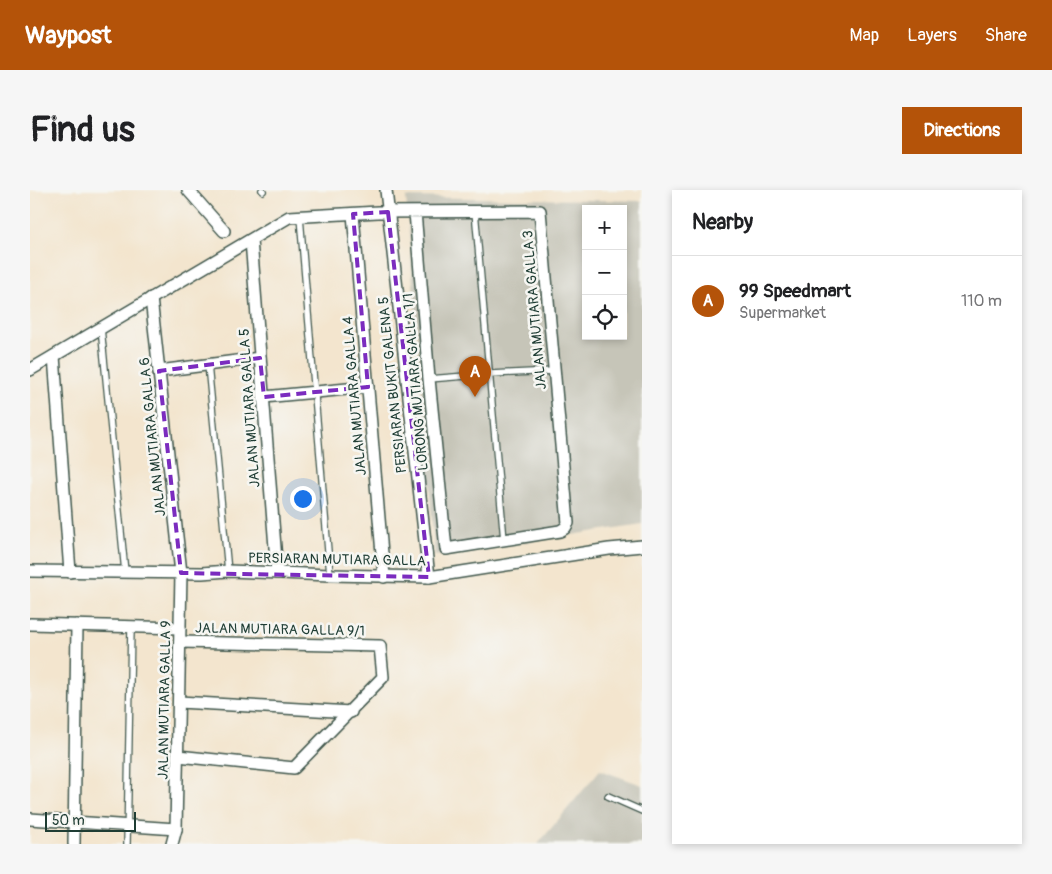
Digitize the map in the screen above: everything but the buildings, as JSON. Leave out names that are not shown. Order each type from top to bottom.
[{"type":"street","points":[[188,190],[224,231]]},
{"type":"street","name":"PERSIARAN BUKIT GALENA 5","points":[[386,190],[429,577]]},
{"type":"street","name":"JALAN MUTIARA GALLA 3","points":[[30,370],[289,217],[388,212],[540,211],[568,523],[560,531],[504,540]]},
{"type":"street","name":"LORONG MUTIARA GALLA 1/1","points":[[415,212],[446,549],[504,540]]},
{"type":"street","name":"JALAN MUTIARA GALLA 4","points":[[353,214],[384,576]]},
{"type":"street","name":"JALAN MUTIARA GALLA 5","points":[[251,240],[277,573]]},
{"type":"street","name":"JALAN MUTIARA GALLA 6","points":[[151,298],[182,573]]},
{"type":"street","points":[[54,356],[70,572]]},
{"type":"street","points":[[160,371],[260,358]]},
{"type":"street","points":[[264,397],[368,387]]},
{"type":"street","name":"PERSIARAN MUTIARA GALLA","points":[[30,571],[182,573],[228,571],[429,577],[609,549],[642,546]]},
{"type":"street","name":"JALAN MUTIARA GALLA 9","points":[[172,844],[176,829],[182,573]]},
{"type":"street","points":[[30,624],[180,628]]},
{"type":"street","points":[[74,844],[77,625]]},
{"type":"street","name":"JALAN MUTIARA GALLA 9/1","points":[[180,642],[380,646],[383,678],[351,712]]},
{"type":"street","points":[[179,702],[351,712]]},
{"type":"street","points":[[178,756],[294,768],[351,712]]},
{"type":"street","points":[[30,819],[176,829]]},
{"type":"lane","points":[[475,212],[504,540]]},
{"type":"lane","points":[[300,217],[330,575]]},
{"type":"lane","points":[[101,328],[125,572]]},
{"type":"lane","points":[[208,365],[228,571]]},
{"type":"lane","points":[[430,379],[554,371]]},
{"type":"lane","points":[[127,844],[131,627]]},
{"type":"lane","points":[[608,796],[642,810]]},
{"type":"highlighted area","points":[[388,212],[429,577],[181,573],[159,371],[260,358],[264,397],[368,387],[353,214]]},
{"type":"shaded area","points":[[406,197],[642,201],[642,524],[435,556]]},
{"type":"shaded area","points":[[600,770],[642,785],[642,844],[538,844]]},
{"type":"place","name":"99 Speedmart","points":[[475,397]]}]
